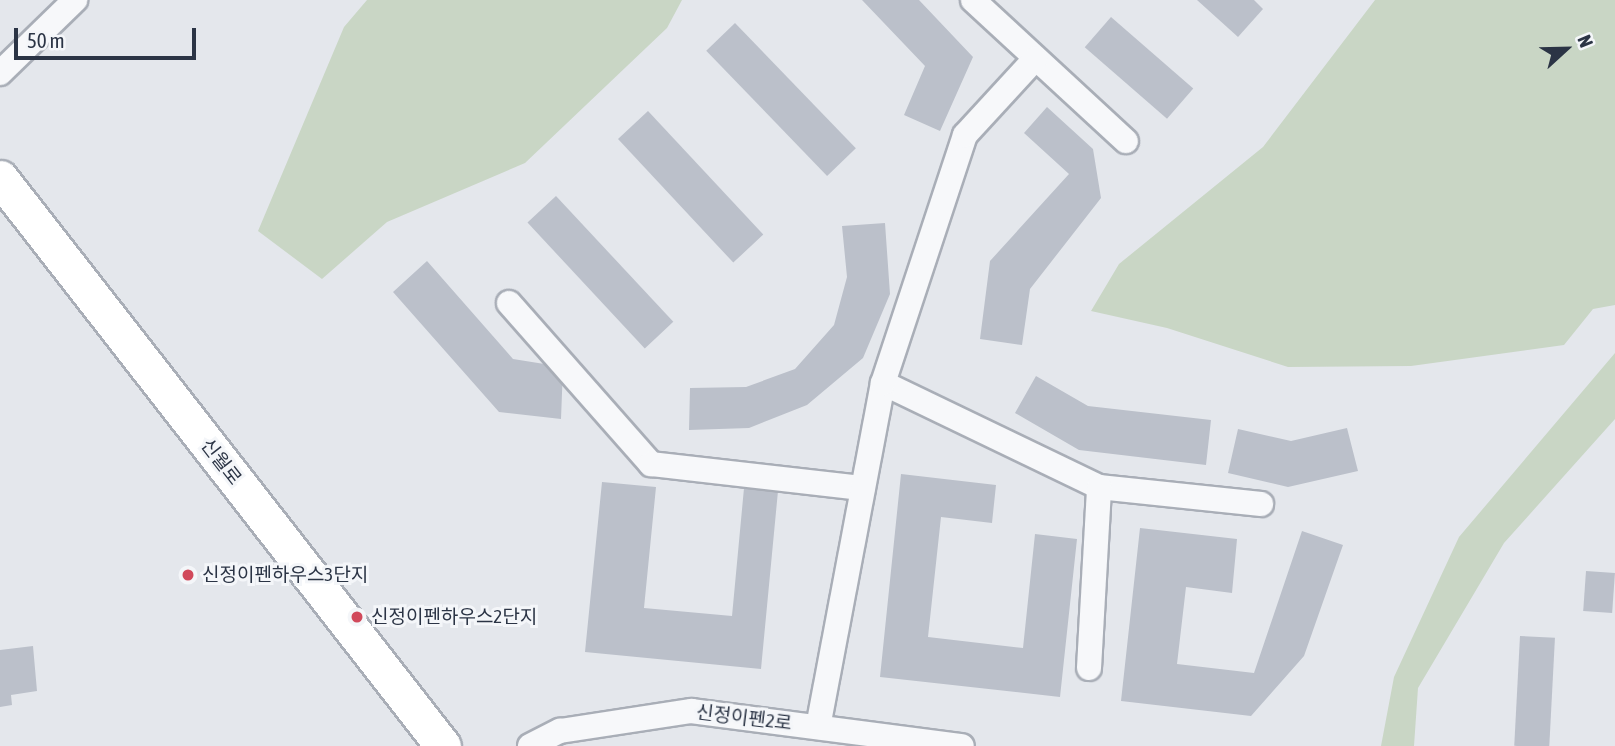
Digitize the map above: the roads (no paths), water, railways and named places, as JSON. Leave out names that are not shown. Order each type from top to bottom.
[{"type":"main road","name":"신월로","points":[[0,178],[443,746]]},
{"type":"street","points":[[0,72],[75,0]]},
{"type":"street","points":[[973,0],[1126,141]]},
{"type":"street","points":[[818,727],[883,383],[965,135],[1035,59]]},
{"type":"street","points":[[509,303],[651,464],[863,488]]},
{"type":"street","points":[[883,383],[1099,486],[1261,504]]},
{"type":"street","points":[[1089,668],[1099,486]]},
{"type":"street","name":"신정이펜2로","points":[[530,746],[560,731],[691,711],[962,746]]},
{"type":"place","name":"신정이펜하우스3단지","points":[[188,575]]},
{"type":"place","name":"신정이펜하우스2단지","points":[[357,617]]}]
